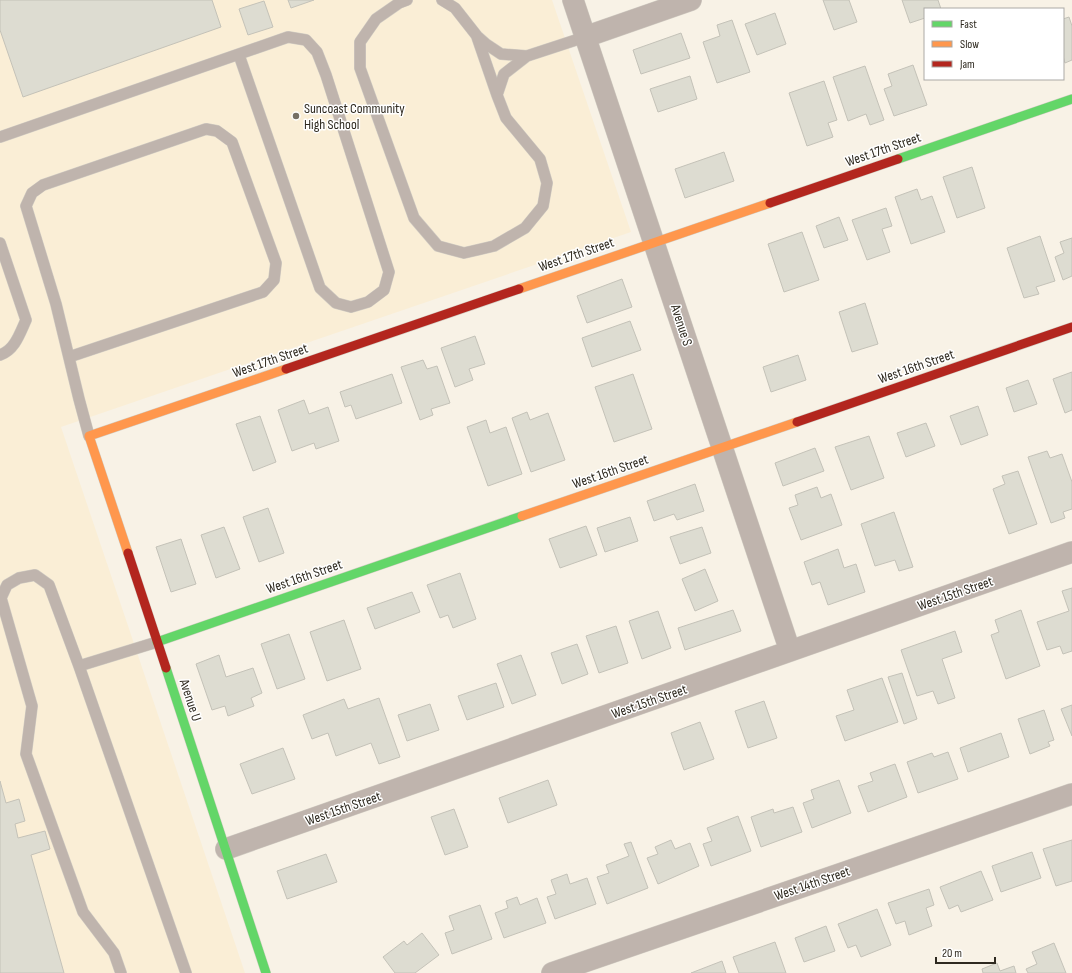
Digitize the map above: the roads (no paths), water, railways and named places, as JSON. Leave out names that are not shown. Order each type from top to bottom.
[{"type":"street","name":"Avenue S","points":[[573,0],[790,651]]},
{"type":"street","points":[[585,37],[691,0]]},
{"type":"street","name":"West 17th Street","points":[[89,436],[654,243],[1072,98]]},
{"type":"street","name":"West 16th Street","points":[[157,642],[1072,327]]},
{"type":"street","name":"Avenue U","points":[[89,436],[266,973]]},
{"type":"street","name":"West 15th Street","points":[[226,849],[1072,552]]},
{"type":"street","name":"West 14th Street","points":[[552,973],[1072,794]]},
{"type":"lane","points":[[407,0],[399,3],[376,19],[360,42],[360,68],[414,218],[438,246],[464,253],[494,246],[525,228],[543,206],[547,183],[540,159],[506,118],[477,36]]},
{"type":"lane","points":[[442,0],[455,8],[477,36],[501,54],[526,56]]},
{"type":"lane","points":[[0,137],[288,37],[306,40],[317,52],[326,75],[389,272],[384,290],[368,302],[351,307],[336,303],[320,288],[239,55]]},
{"type":"lane","points":[[497,95],[504,74],[526,56],[585,37]]},
{"type":"lane","points":[[69,357],[263,292],[274,280],[276,263],[232,142],[217,132],[206,129],[43,185],[32,193],[26,206],[56,304],[69,357],[89,436]]},
{"type":"lane","points":[[0,243],[26,320],[16,342],[5,353],[0,355]]},
{"type":"lane","points":[[121,973],[114,953],[83,912],[26,754],[32,706],[1,598],[7,585],[20,578],[35,575],[49,585],[79,666],[186,973]]},
{"type":"lane","points":[[79,666],[157,642]]},
{"type":"place","name":"Suncoast Community High School","points":[[296,116]]}]
